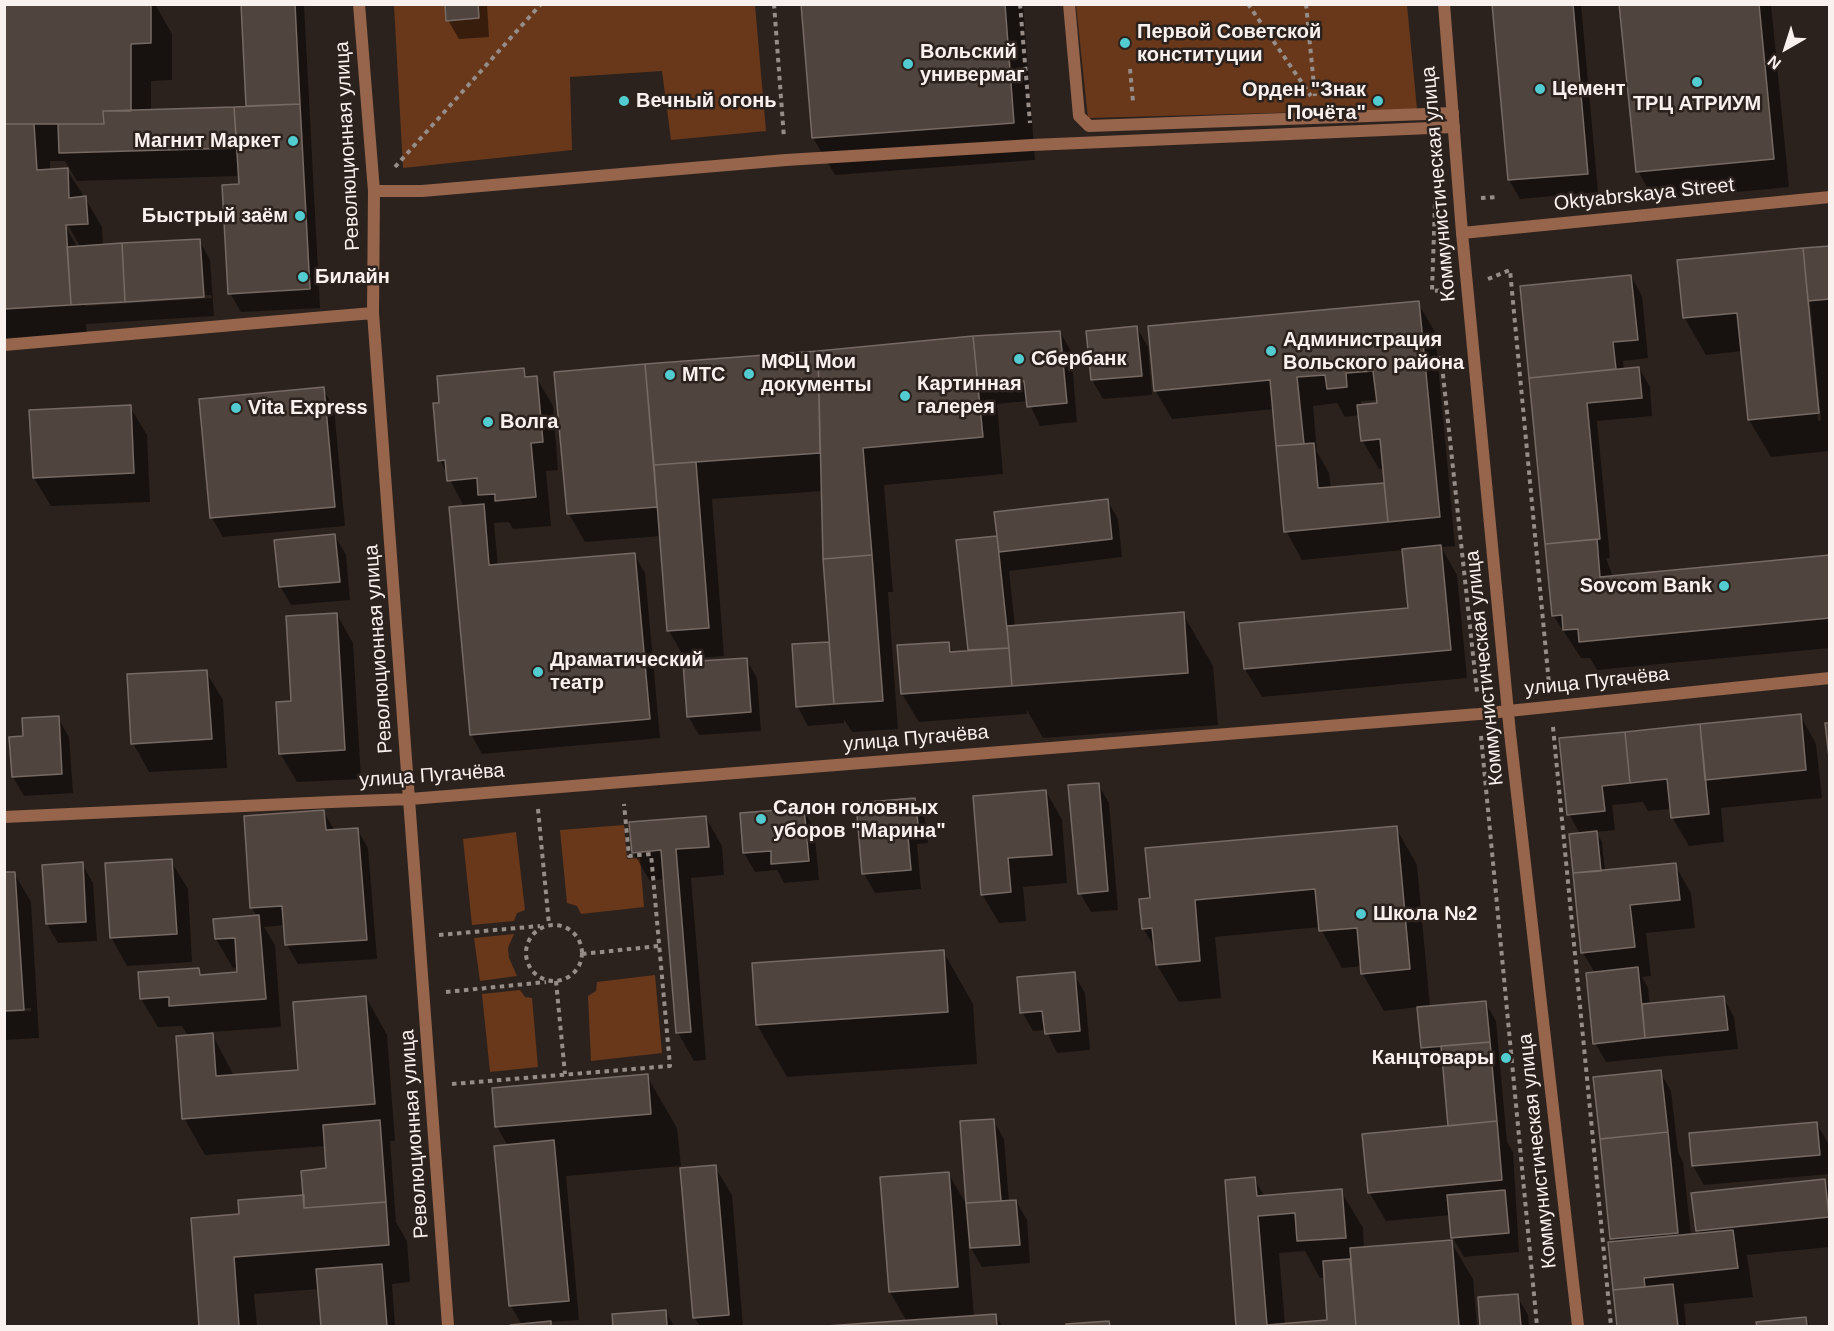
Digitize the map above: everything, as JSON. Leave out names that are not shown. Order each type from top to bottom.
[{"type":"street","name":"Революционная улица","points":[[359,4],[374,191],[373,313],[448,1326]]},
{"type":"street","points":[[1069,4],[1079,116],[1089,126],[1453,112]]},
{"type":"street","name":"Коммунистическая улица","points":[[1444,4],[1462,233],[1508,711],[1578,1326]]},
{"type":"street","points":[[374,191],[422,191],[786,160],[1032,145],[1454,127]]},
{"type":"street","name":"Oktyabrskaya Street","points":[[1462,233],[1830,196]]},
{"type":"street","points":[[4,345],[373,313]]},
{"type":"street","name":"улица Пугачёва","points":[[4,817],[410,799],[1479,714],[1830,678]]},
{"type":"path","points":[[374,191],[541,4]]},
{"type":"path","points":[[774,4],[786,160]]},
{"type":"path","points":[[1020,4],[1032,145]]},
{"type":"path","points":[[1248,4],[1316,104],[1306,4]]},
{"type":"path","points":[[1432,291],[1467,288],[1510,270],[1611,1326]]},
{"type":"path","points":[[1441,356],[1479,714],[1537,1326]]},
{"type":"path","points":[[430,1086],[670,1066],[651,854],[629,856],[622,782]]},
{"type":"path","points":[[536,789],[546,925]]},
{"type":"path","points":[[546,925],[529,938],[525,957],[534,973],[550,981]]},
{"type":"path","points":[[420,937],[562,925],[571,930],[581,945],[582,954],[575,971],[556,981],[424,995]]},
{"type":"path","points":[[582,954],[659,946]]},
{"type":"path","points":[[556,981],[565,1074]]},
{"type":"shaded area","points":[[394,5],[755,5],[766,131],[671,140],[662,71],[570,77],[572,150],[403,168]]},
{"type":"shaded area","points":[[1076,5],[1407,5],[1417,109],[1088,118]]},
{"type":"shaded area","points":[[624,825],[627,859],[640,858],[644,907],[581,914],[577,906],[567,903],[560,830]]},
{"type":"shaded area","points":[[516,832],[525,910],[517,913],[514,921],[472,925],[463,839]]},
{"type":"shaded area","points":[[514,934],[508,948],[509,958],[517,976],[480,981],[474,938]]},
{"type":"shaded area","points":[[655,975],[662,1053],[591,1061],[588,996],[596,991],[597,982]]},
{"type":"shaded area","points":[[520,990],[525,997],[532,998],[538,1067],[490,1072],[482,994]]},
{"type":"building","points":[[4,4],[151,4],[151,43],[131,44],[131,111],[103,111],[104,124],[4,124]]},
{"type":"building","points":[[241,4],[295,4],[300,104],[246,106]]},
{"type":"building","points":[[445,4],[478,4],[479,18],[446,21]]},
{"type":"building","name":"Вольский универмаг","points":[[801,4],[1005,4],[1014,123],[812,138]]},
{"type":"building","name":"Цемент","points":[[1492,4],[1573,4],[1588,174],[1508,180]]},
{"type":"building","name":"ТРЦ АТРИУМ","points":[[1619,4],[1759,4],[1774,159],[1636,172]]},
{"type":"building","points":[[300,104],[310,289],[228,294],[222,185],[239,184],[234,107]]},
{"type":"building","points":[[234,107],[237,148],[59,153],[58,124],[104,124],[103,111]]},
{"type":"building","points":[[4,124],[34,124],[37,170],[68,168],[69,198],[86,196],[88,224],[66,225],[71,305],[4,309]]},
{"type":"building","points":[[200,239],[204,297],[125,302],[122,243]]},
{"type":"building","points":[[122,243],[125,302],[71,305],[67,247]]},
{"type":"building","points":[[1830,246],[1830,299],[1808,301],[1803,248]]},
{"type":"building","points":[[1803,248],[1819,413],[1748,420],[1737,313],[1683,318],[1677,260]]},
{"type":"building","points":[[1631,275],[1638,340],[1613,342],[1616,369],[1529,378],[1520,286]]},
{"type":"building","points":[[1419,301],[1440,517],[1388,522],[1380,439],[1361,441],[1357,405],[1377,403],[1373,371],[1346,373],[1347,387],[1327,389],[1325,375],[1297,377],[1304,444],[1276,446],[1270,380],[1154,391],[1148,326]]},
{"type":"building","points":[[1137,326],[1142,376],[1091,380],[1086,331]]},
{"type":"building","name":"Сбербанк","points":[[1060,331],[1067,403],[1027,407],[1024,381],[978,385],[973,336]]},
{"type":"building","points":[[973,336],[983,437],[863,448],[872,555],[823,559],[818,351]]},
{"type":"building","points":[[818,351],[820,453],[654,465],[645,364]]},
{"type":"building","points":[[645,364],[657,507],[567,514],[554,372]]},
{"type":"building","points":[[1639,367],[1642,398],[1587,403],[1600,539],[1545,544],[1529,378]]},
{"type":"building","name":"Волга","points":[[524,368],[525,377],[537,376],[543,442],[531,443],[536,497],[495,501],[495,494],[478,495],[477,478],[447,481],[445,460],[438,461],[433,403],[439,403],[437,376]]},
{"type":"building","points":[[324,387],[335,507],[210,518],[199,399]]},
{"type":"building","points":[[131,405],[134,473],[33,478],[29,410]]},
{"type":"building","points":[[1314,443],[1318,488],[1384,483],[1388,522],[1284,532],[1276,446]]},
{"type":"building","points":[[696,462],[709,628],[667,631],[654,465]]},
{"type":"building","points":[[1108,499],[1112,539],[999,552],[994,512]]},
{"type":"building","points":[[484,504],[489,565],[635,553],[650,719],[470,735],[449,507]]},
{"type":"building","points":[[335,534],[340,582],[279,587],[274,540]]},
{"type":"building","points":[[997,536],[1009,648],[968,650],[956,540]]},
{"type":"building","points":[[1597,539],[1600,577],[1830,555],[1830,618],[1579,642],[1578,629],[1563,630],[1562,615],[1552,616],[1545,544]]},
{"type":"building","points":[[1441,545],[1451,650],[1244,669],[1239,623],[1408,608],[1402,549]]},
{"type":"building","points":[[872,555],[883,701],[834,704],[823,559]]},
{"type":"building","points":[[1184,612],[1188,673],[1012,686],[1007,626]]},
{"type":"building","points":[[337,613],[345,750],[279,754],[276,702],[291,701],[286,616]]},
{"type":"building","points":[[829,642],[834,704],[796,707],[792,644]]},
{"type":"building","points":[[949,642],[950,652],[1009,648],[1012,686],[901,694],[897,645]]},
{"type":"building","points":[[747,658],[751,712],[687,717],[683,662]]},
{"type":"building","points":[[207,670],[212,739],[131,744],[127,674]]},
{"type":"building","points":[[1801,714],[1806,770],[1705,780],[1700,724]]},
{"type":"building","points":[[59,716],[62,774],[12,777],[9,737],[23,736],[22,718]]},
{"type":"building","points":[[1825,723],[1830,723],[1830,766]]},
{"type":"building","points":[[1700,724],[1709,814],[1671,818],[1667,779],[1630,783],[1625,732]]},
{"type":"building","points":[[1625,732],[1630,783],[1602,786],[1605,811],[1567,815],[1559,738]]},
{"type":"building","points":[[1099,783],[1108,891],[1078,894],[1068,785]]},
{"type":"building","points":[[1046,790],[1052,855],[1008,858],[1011,892],[981,895],[973,796]]},
{"type":"building","points":[[915,798],[918,824],[907,825],[911,870],[862,874],[856,803]]},
{"type":"building","points":[[804,808],[809,861],[771,864],[771,851],[743,853],[740,813]]},
{"type":"building","points":[[324,810],[326,830],[358,828],[367,940],[285,945],[282,906],[250,908],[244,816]]},
{"type":"building","points":[[706,816],[709,847],[676,849],[691,1032],[676,1033],[661,850],[632,853],[629,822]]},
{"type":"building","name":"Школа №2","points":[[1397,826],[1410,969],[1361,974],[1357,928],[1319,931],[1315,889],[1195,900],[1200,961],[1156,965],[1152,928],[1142,929],[1139,899],[1150,898],[1145,848]]},
{"type":"building","points":[[1597,831],[1601,871],[1573,873],[1569,834]]},
{"type":"building","points":[[172,859],[177,934],[110,938],[105,863]]},
{"type":"building","points":[[83,862],[86,922],[46,924],[42,865]]},
{"type":"building","points":[[1676,863],[1680,900],[1630,905],[1635,947],[1581,953],[1573,873]]},
{"type":"building","points":[[4,872],[15,872],[24,1010],[4,1011]]},
{"type":"building","points":[[259,915],[266,999],[169,1006],[169,997],[140,999],[138,972],[199,968],[200,975],[237,972],[235,938],[215,939],[213,919]]},
{"type":"building","points":[[944,950],[948,1012],[756,1025],[752,963]]},
{"type":"building","points":[[1638,967],[1645,1038],[1593,1044],[1586,973]]},
{"type":"building","points":[[1075,972],[1080,1031],[1045,1034],[1042,1011],[1020,1013],[1017,977]]},
{"type":"building","points":[[366,996],[375,1104],[182,1119],[176,1036],[213,1033],[216,1076],[298,1070],[293,1002]]},
{"type":"building","points":[[1724,996],[1728,1030],[1645,1038],[1642,1004]]},
{"type":"building","points":[[1486,1001],[1490,1042],[1421,1048],[1417,1007]]},
{"type":"building","points":[[1490,1042],[1497,1121],[1448,1126],[1441,1046]]},
{"type":"building","points":[[1661,1070],[1668,1132],[1600,1139],[1593,1077]]},
{"type":"building","points":[[648,1074],[651,1114],[495,1127],[492,1088]]},
{"type":"building","points":[[994,1119],[1001,1201],[966,1203],[960,1121]]},
{"type":"building","points":[[380,1120],[386,1202],[304,1208],[301,1171],[326,1168],[323,1125]]},
{"type":"building","points":[[1497,1121],[1502,1180],[1368,1193],[1362,1134]]},
{"type":"building","points":[[1817,1122],[1820,1155],[1692,1166],[1689,1133]]},
{"type":"building","points":[[1668,1132],[1678,1233],[1610,1239],[1600,1139]]},
{"type":"building","points":[[554,1140],[569,1301],[509,1306],[494,1146]]},
{"type":"building","points":[[716,1165],[729,1315],[693,1318],[680,1168]]},
{"type":"building","points":[[949,1172],[958,1287],[889,1292],[880,1177]]},
{"type":"building","points":[[1255,1177],[1257,1196],[1342,1189],[1346,1238],[1297,1241],[1295,1213],[1258,1216],[1267,1325],[1327,1320],[1323,1261],[1350,1259],[1356,1326],[1236,1326],[1225,1180]]},
{"type":"building","points":[[1825,1179],[1829,1217],[1696,1231],[1691,1193]]},
{"type":"building","points":[[1505,1190],[1509,1233],[1451,1238],[1447,1195]]},
{"type":"building","points":[[304,1195],[304,1208],[386,1202],[389,1245],[234,1257],[239,1326],[199,1326],[191,1218],[239,1214],[238,1200]]},
{"type":"building","points":[[1016,1200],[1020,1245],[970,1248],[966,1203]]},
{"type":"building","points":[[1733,1230],[1738,1268],[1644,1278],[1645,1287],[1613,1290],[1608,1242]]},
{"type":"building","points":[[1452,1240],[1459,1326],[1356,1326],[1350,1248]]},
{"type":"building","points":[[382,1264],[387,1326],[321,1326],[316,1269]]},
{"type":"building","points":[[1673,1284],[1678,1326],[1617,1326],[1613,1290]]},
{"type":"building","points":[[1518,1294],[1521,1326],[1480,1326],[1478,1297]]},
{"type":"building","points":[[666,1310],[667,1326],[613,1326],[612,1314]]},
{"type":"building","points":[[996,1314],[997,1326],[826,1326]]},
{"type":"building","points":[[1806,1317],[1807,1326],[1757,1326],[1756,1322]]},
{"type":"building","points":[[551,1321],[551,1326],[510,1325]]},
{"type":"building","points":[[1109,1321],[1110,1326],[1066,1326],[1066,1324]]},
{"type":"place","name":"Первой Советской конституции","points":[[1125,43]]},
{"type":"place","name":"Вольский универмаг","points":[[908,64]]},
{"type":"place","name":"ТРЦ АТРИУМ","points":[[1697,82]]},
{"type":"place","name":"Цемент","points":[[1540,89]]},
{"type":"place","name":"Вечный огонь","points":[[624,101]]},
{"type":"place","name":"Орден \"Знак Почёта\"","points":[[1378,101]]},
{"type":"place","name":"Магнит Маркет","points":[[293,141]]},
{"type":"place","name":"Быстрый заём","points":[[300,216]]},
{"type":"place","name":"Билайн","points":[[303,277]]},
{"type":"place","name":"Администрация Вольского района","points":[[1271,351]]},
{"type":"place","name":"Сбербанк","points":[[1019,359]]},
{"type":"place","name":"МФЦ Мои документы","points":[[749,374]]},
{"type":"place","name":"МТС","points":[[670,375]]},
{"type":"place","name":"Картинная галерея","points":[[905,396]]},
{"type":"place","name":"Vita Express","points":[[236,408]]},
{"type":"place","name":"Волга","points":[[488,422]]},
{"type":"place","name":"Sovcom Bank","points":[[1724,586]]},
{"type":"place","name":"Драматический театр","points":[[538,672]]},
{"type":"place","name":"Салон головных уборов \"Марина\"","points":[[761,819]]},
{"type":"place","name":"Школа №2","points":[[1361,914]]},
{"type":"place","name":"Канцтовары","points":[[1506,1058]]}]
